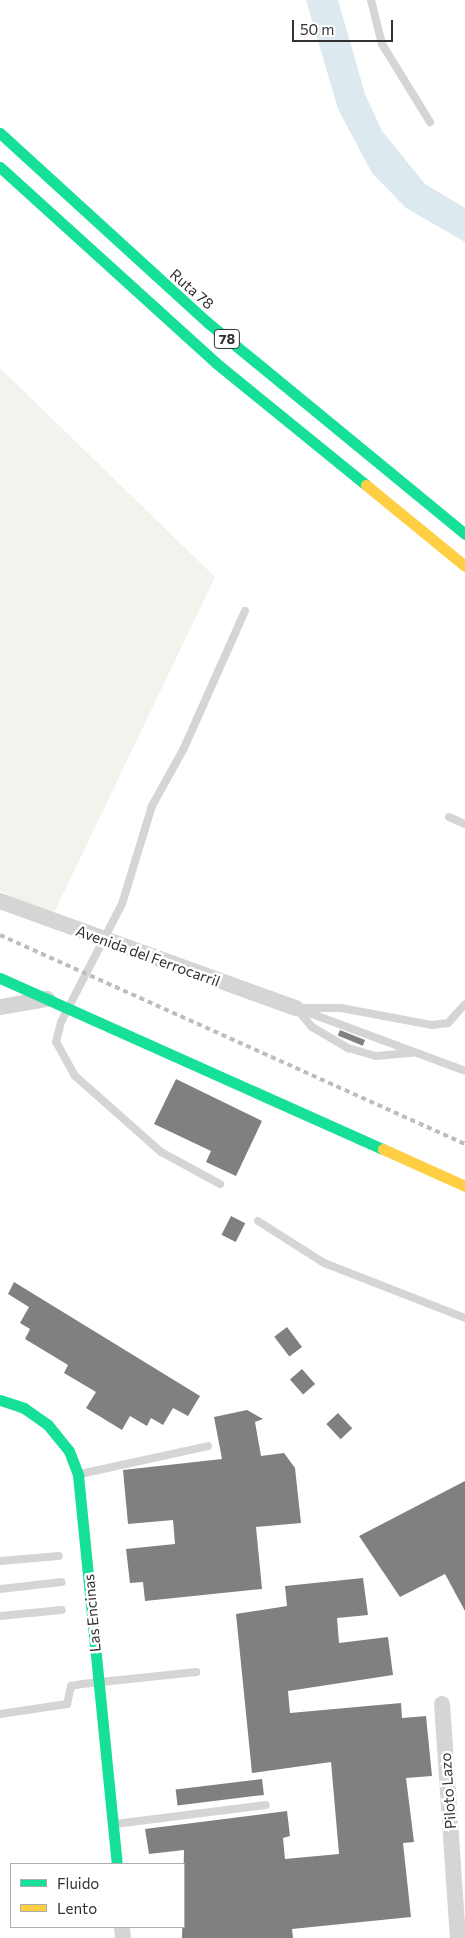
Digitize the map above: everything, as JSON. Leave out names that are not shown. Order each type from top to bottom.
[{"type":"main road","name":"Ruta 78","points":[[0,133],[207,322],[465,534]]},
{"type":"main road","name":"78","points":[[0,167],[209,357],[465,566]]},
{"type":"main road","points":[[0,978],[465,1186]]},
{"type":"main road","name":"Las Encinas","points":[[0,1400],[24,1408],[48,1426],[69,1451],[78,1475],[117,1863]]},
{"type":"street","name":"Avenida del Ferrocarril","points":[[0,901],[105,942],[296,1008]]},
{"type":"street","points":[[0,1007],[47,998]]},
{"type":"street","name":"Piloto Lazo","points":[[442,1704],[460,1930]]},
{"type":"lane","points":[[371,0],[382,44],[430,122]]},
{"type":"lane","points":[[220,1184],[161,1152],[76,1076],[56,1042],[69,1009],[105,942],[146,821],[245,611]]},
{"type":"lane","points":[[449,817],[465,824]]},
{"type":"lane","points":[[296,1008],[341,1008],[432,1025],[448,1023],[462,1015],[465,1004]]},
{"type":"lane","points":[[296,1008],[465,1071]]},
{"type":"lane","points":[[296,1008],[321,1033],[362,1053],[390,1057],[414,1053]]},
{"type":"lane","points":[[258,1221],[324,1263],[465,1318]]},
{"type":"lane","points":[[78,1475],[208,1446]]},
{"type":"lane","points":[[0,1561],[59,1556]]},
{"type":"lane","points":[[0,1589],[62,1582]]},
{"type":"lane","points":[[0,1616],[62,1610]]},
{"type":"lane","points":[[0,1714],[67,1704],[71,1686],[98,1681],[196,1672]]},
{"type":"lane","points":[[114,1824],[266,1805]]},
{"type":"shaded area","points":[[306,0],[338,0],[365,94],[382,131],[425,184],[465,208],[465,242],[406,208],[372,173],[338,109]]},
{"type":"shaded area","points":[[0,368],[215,577],[53,915],[0,891]]},
{"type":"building","points":[[340,1030],[365,1040],[363,1046],[338,1036]]},
{"type":"building","points":[[176,1079],[262,1121],[236,1176],[206,1162],[211,1151],[154,1124]]},
{"type":"building","points":[[231,1216],[245,1223],[236,1242],[221,1235]]},
{"type":"building","points":[[14,1282],[200,1396],[188,1416],[173,1408],[163,1425],[151,1418],[147,1426],[130,1416],[122,1430],[86,1408],[96,1392],[64,1373],[68,1365],[25,1339],[30,1329],[20,1323],[29,1307],[8,1294]]},
{"type":"building","points":[[287,1327],[302,1347],[289,1357],[274,1337]]},
{"type":"building","points":[[302,1369],[315,1384],[303,1395],[290,1379]]},
{"type":"building","points":[[247,1410],[263,1419],[255,1422],[261,1456],[284,1453],[295,1468],[301,1523],[256,1527],[262,1589],[145,1601],[143,1582],[130,1583],[126,1549],[175,1544],[173,1520],[128,1524],[123,1470],[222,1459],[214,1417]]},
{"type":"building","points":[[338,1413],[352,1428],[341,1439],[326,1424]]},
{"type":"building","points":[[465,1481],[465,1611],[445,1574],[400,1597],[359,1536]]},
{"type":"building","points":[[363,1578],[368,1615],[337,1618],[339,1643],[388,1637],[393,1675],[288,1691],[290,1713],[401,1703],[402,1718],[426,1716],[432,1776],[406,1778],[414,1842],[403,1843],[411,1917],[292,1929],[293,1938],[182,1938],[182,1928],[185,1928],[184,1850],[149,1854],[145,1829],[287,1811],[290,1836],[283,1838],[285,1859],[339,1854],[331,1762],[252,1773],[236,1614],[287,1606],[285,1586]]},
{"type":"building","points":[[262,1779],[264,1795],[178,1805],[176,1790]]},
{"type":"railway","points":[[0,935],[465,1144]]},
{"type":"traffic: fast","points":[[0,133],[207,322],[465,534]]},
{"type":"traffic: fast","points":[[0,167],[216,363],[366,485]]},
{"type":"traffic: fast","points":[[0,978],[383,1149]]},
{"type":"traffic: fast","points":[[0,1400],[24,1408],[48,1425],[69,1451],[78,1475],[117,1863]]},
{"type":"traffic: slow","points":[[366,485],[465,566]]},
{"type":"traffic: slow","points":[[383,1149],[465,1186]]}]
